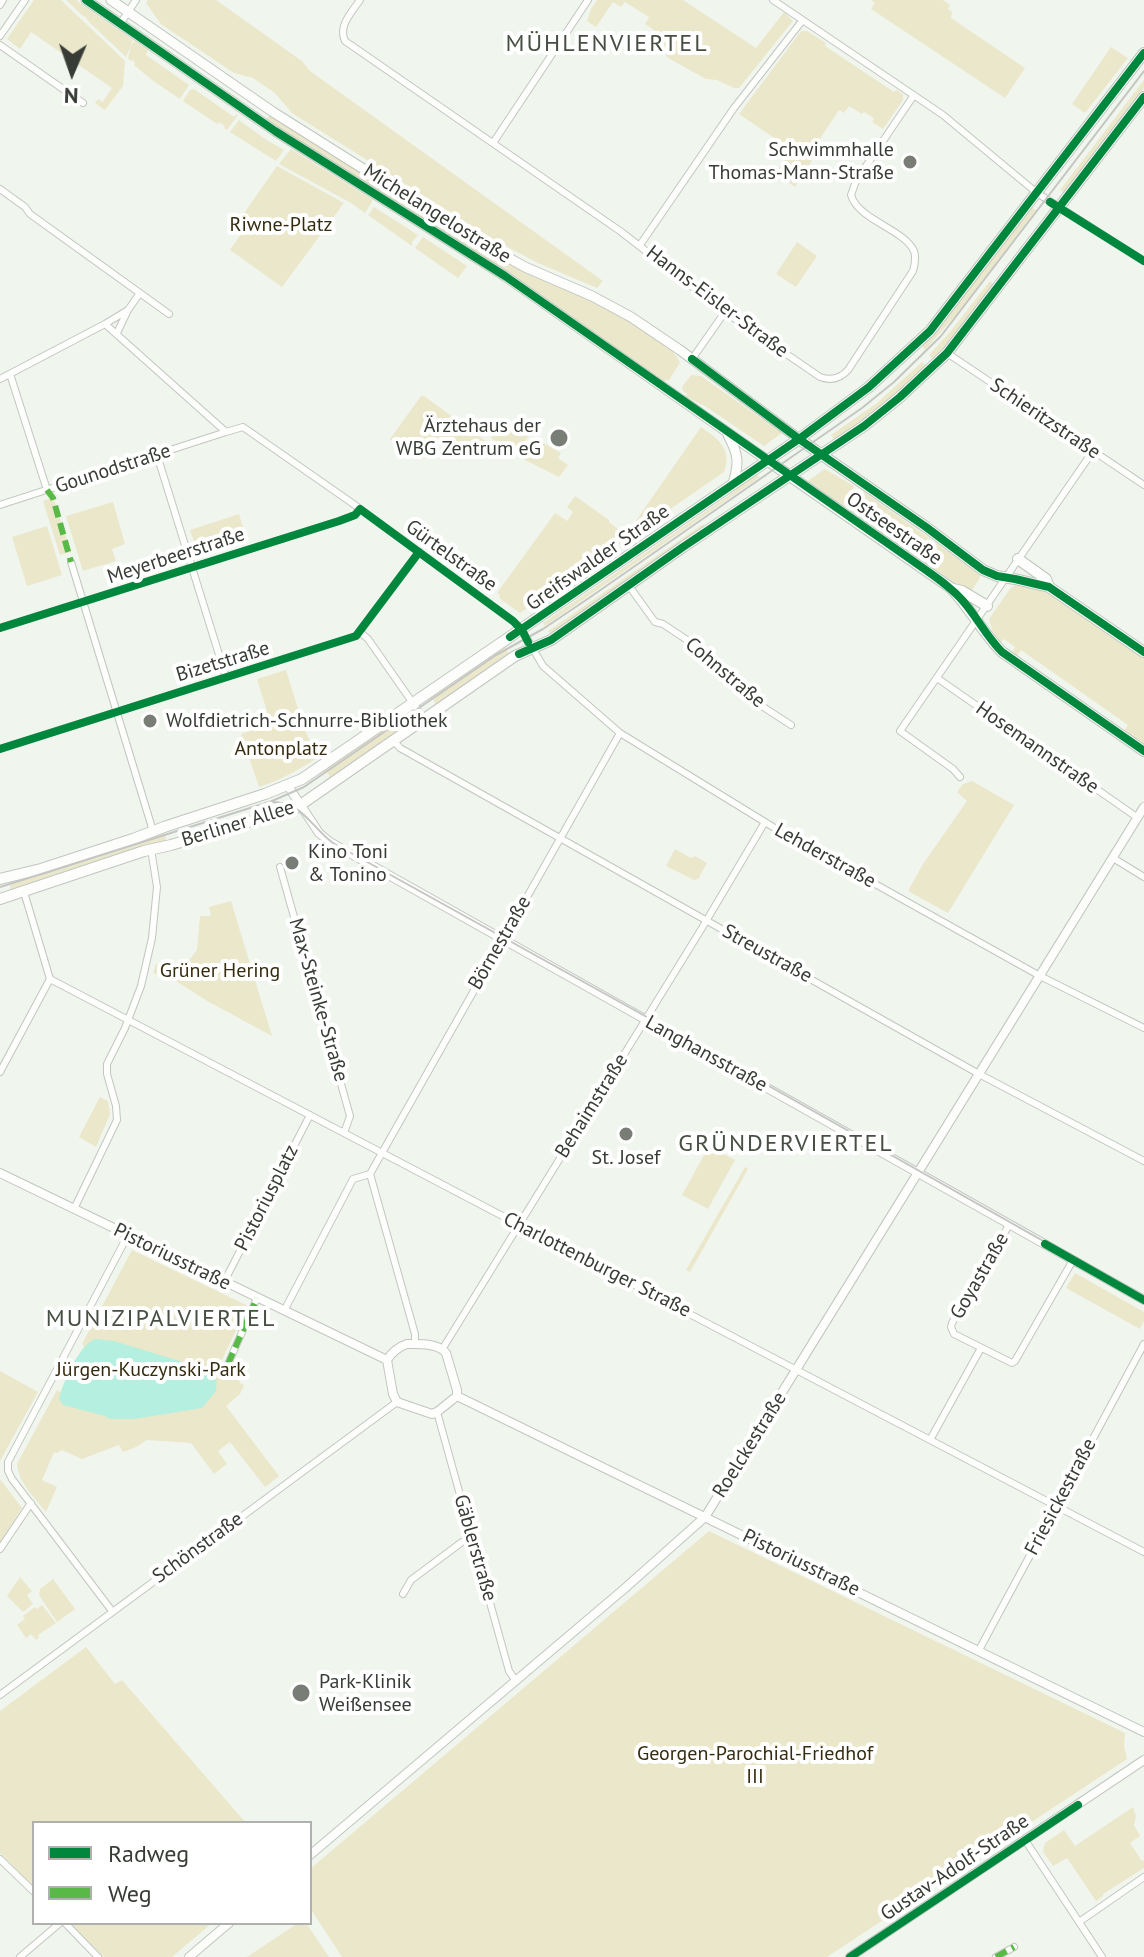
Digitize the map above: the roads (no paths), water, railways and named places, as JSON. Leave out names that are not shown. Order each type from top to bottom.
[{"type":"main road","name":"Michelangelostraße","points":[[86,0],[275,131],[505,276],[767,460]]},
{"type":"main road","name":"Michelangelostraße","points":[[111,0],[273,112],[468,235],[525,267],[609,305],[657,334],[799,439]]},
{"type":"main road","name":"Greifswalder Straße","points":[[522,630],[799,439],[869,387],[930,331],[1144,53]]},
{"type":"main road","name":"Greifswalder Straße","points":[[532,649],[551,640],[885,411],[947,353],[1144,97]]},
{"type":"main road","points":[[727,432],[737,455],[733,484]]},
{"type":"main road","name":"Ostseestraße","points":[[799,439],[983,570],[1049,587],[1144,652]]},
{"type":"main road","name":"Ostseestraße","points":[[767,460],[951,588],[1002,652],[1144,751]]},
{"type":"main road","points":[[1018,559],[1046,579],[1049,587]]},
{"type":"main road","points":[[951,588],[987,606]]},
{"type":"main road","name":"Berliner Allee","points":[[0,879],[41,869],[288,786],[320,768],[522,630]]},
{"type":"main road","name":"Berliner Allee","points":[[0,899],[151,849],[300,805],[515,656],[532,649]]},
{"type":"street","points":[[0,36],[25,0]]},
{"type":"street","points":[[120,24],[136,0]]},
{"type":"street","name":"Hanns-Eisler-Straße","points":[[360,0],[342,27],[345,41],[640,245],[725,312],[820,377],[833,379],[844,374],[913,271],[913,250],[855,205],[851,195],[856,181],[914,95]]},
{"type":"street","points":[[493,143],[588,0]]},
{"type":"street","points":[[773,0],[953,123],[1037,193],[1144,261]]},
{"type":"street","points":[[640,245],[734,108],[802,21]]},
{"type":"street","points":[[0,45],[83,103]]},
{"type":"street","points":[[0,189],[169,314]]},
{"type":"street","points":[[117,333],[140,293]]},
{"type":"street","points":[[0,379],[128,310]]},
{"type":"street","points":[[692,359],[725,312]]},
{"type":"street","name":"Gürtelstraße","points":[[105,324],[226,432],[243,427],[360,509],[522,630]]},
{"type":"street","name":"Schieritzstraße","points":[[947,353],[1144,485]]},
{"type":"street","points":[[10,374],[47,490]]},
{"type":"street","name":"Gounodstraße","points":[[0,505],[226,432]]},
{"type":"street","points":[[960,777],[900,731],[1093,451]]},
{"type":"street","points":[[157,455],[226,677]]},
{"type":"street","name":"Meyerbeerstraße","points":[[0,628],[355,515],[360,509]]},
{"type":"street","points":[[419,552],[360,632],[425,720]]},
{"type":"street","points":[[71,562],[153,831]]},
{"type":"street","name":"Cohnstraße","points":[[629,586],[655,622],[702,650],[754,701],[791,725]]},
{"type":"street","name":"Greifswalder Straße","points":[[522,630],[532,649]]},
{"type":"street","name":"Bizetstraße","points":[[0,749],[329,645],[360,632]]},
{"type":"street","name":"Lehderstraße","points":[[532,649],[543,666],[620,733],[765,822],[1040,976],[1144,1028]]},
{"type":"street","name":"Hosemannstraße","points":[[937,678],[1138,818]]},
{"type":"street","name":"Börnestraße","points":[[382,1153],[620,733]]},
{"type":"street","name":"Streustraße","points":[[394,741],[400,748],[979,1074],[1144,1161]]},
{"type":"street","name":"Langhansstraße","points":[[288,786],[325,839],[1144,1300]]},
{"type":"street","points":[[1144,807],[1113,858],[1144,877]]},
{"type":"street","name":"Behaimstraße","points":[[443,1348],[765,822]]},
{"type":"street","points":[[74,1209],[117,1120],[107,1064],[141,986],[152,938],[157,887],[151,849]]},
{"type":"street","name":"Roelckestraße","points":[[312,1853],[634,1581],[705,1517],[1113,858]]},
{"type":"street","name":"Max-Steinke-Straße","points":[[280,867],[350,1116],[344,1133]]},
{"type":"street","points":[[0,1072],[50,979],[23,891]]},
{"type":"street","name":"Charlottenburger Straße","points":[[50,979],[1144,1552]]},
{"type":"street","name":"Pistoriusplatz","points":[[224,1282],[310,1115]]},
{"type":"street","points":[[284,1311],[353,1179],[370,1174],[382,1153]]},
{"type":"street","name":"Pistoriusstraße","points":[[0,1173],[387,1360]]},
{"type":"street","points":[[370,1174],[415,1334],[415,1344]]},
{"type":"street","name":"Goyastraße","points":[[981,1348],[954,1334],[951,1327],[1009,1225]]},
{"type":"street","points":[[112,1611],[12,1479],[8,1462],[128,1235]]},
{"type":"street","points":[[930,1440],[981,1348],[1008,1362],[1015,1361],[1073,1260]]},
{"type":"street","points":[[228,1364],[257,1298]]},
{"type":"street","points":[[407,1344],[443,1348],[457,1396],[432,1414],[397,1402],[387,1360],[391,1354],[407,1344]]},
{"type":"street","name":"Friesickestraße","points":[[979,1650],[1144,1344]]},
{"type":"street","name":"Pistoriusstraße","points":[[457,1396],[1144,1732]]},
{"type":"street","name":"Schönstraße","points":[[0,1695],[397,1402]]},
{"type":"street","name":"Gäblerstraße","points":[[437,1412],[509,1671],[516,1681]]},
{"type":"street","points":[[0,1549],[31,1503]]},
{"type":"street","points":[[403,1594],[411,1580],[462,1542],[472,1539]]},
{"type":"street","name":"Gustav-Adolf-Straße","points":[[850,1957],[1144,1760]]},
{"type":"street","points":[[1025,1840],[1102,1957]]},
{"type":"street","points":[[0,1859],[32,1890]]},
{"type":"street","points":[[1079,1922],[1144,1877]]},
{"type":"street","points":[[20,1957],[60,1925]]},
{"type":"street","points":[[64,1925],[98,1957]]},
{"type":"street","points":[[189,1957],[227,1925]]},
{"type":"street","points":[[996,1957],[1014,1947]]},
{"type":"tram line","points":[[0,887],[272,801],[304,787],[496,655],[589,598],[862,408],[941,336],[1144,71]]},
{"type":"tram line","points":[[271,802],[299,810],[333,843],[1144,1298]]},
{"type":"place","name":"Schwimmhalle Thomas-Mann-Straße","points":[[910,162]]},
{"type":"place","name":"Ärztehaus der WBG Zentrum eG","points":[[559,438]]},
{"type":"place","name":"Wolfdietrich-Schnurre-Bibliothek","points":[[150,721]]},
{"type":"place","name":"Kino Toni & Tonino","points":[[292,863]]},
{"type":"place","name":"St. Josef","points":[[626,1134]]},
{"type":"place","name":"Park-Klinik Weißensee","points":[[301,1693]]},
{"type":"district","name":"MÜHLENVIERTEL","points":[[607,44]]},
{"type":"district","name":"GRÜNDERVIERTEL","points":[[786,1144]]},
{"type":"district","name":"MUNIZIPALVIERTEL","points":[[161,1319]]},
{"type":"park label","name":"Riwne-Platz","points":[[281,225]]},
{"type":"park label","name":"Antonplatz","points":[[281,749]]},
{"type":"park label","name":"Grüner Hering","points":[[220,971]]},
{"type":"park label","name":"Jürgen-Kuczynski-Park","points":[[151,1370]]},
{"type":"park label","name":"Georgen-Parochial-Friedhof III","points":[[755,1766]]}]
